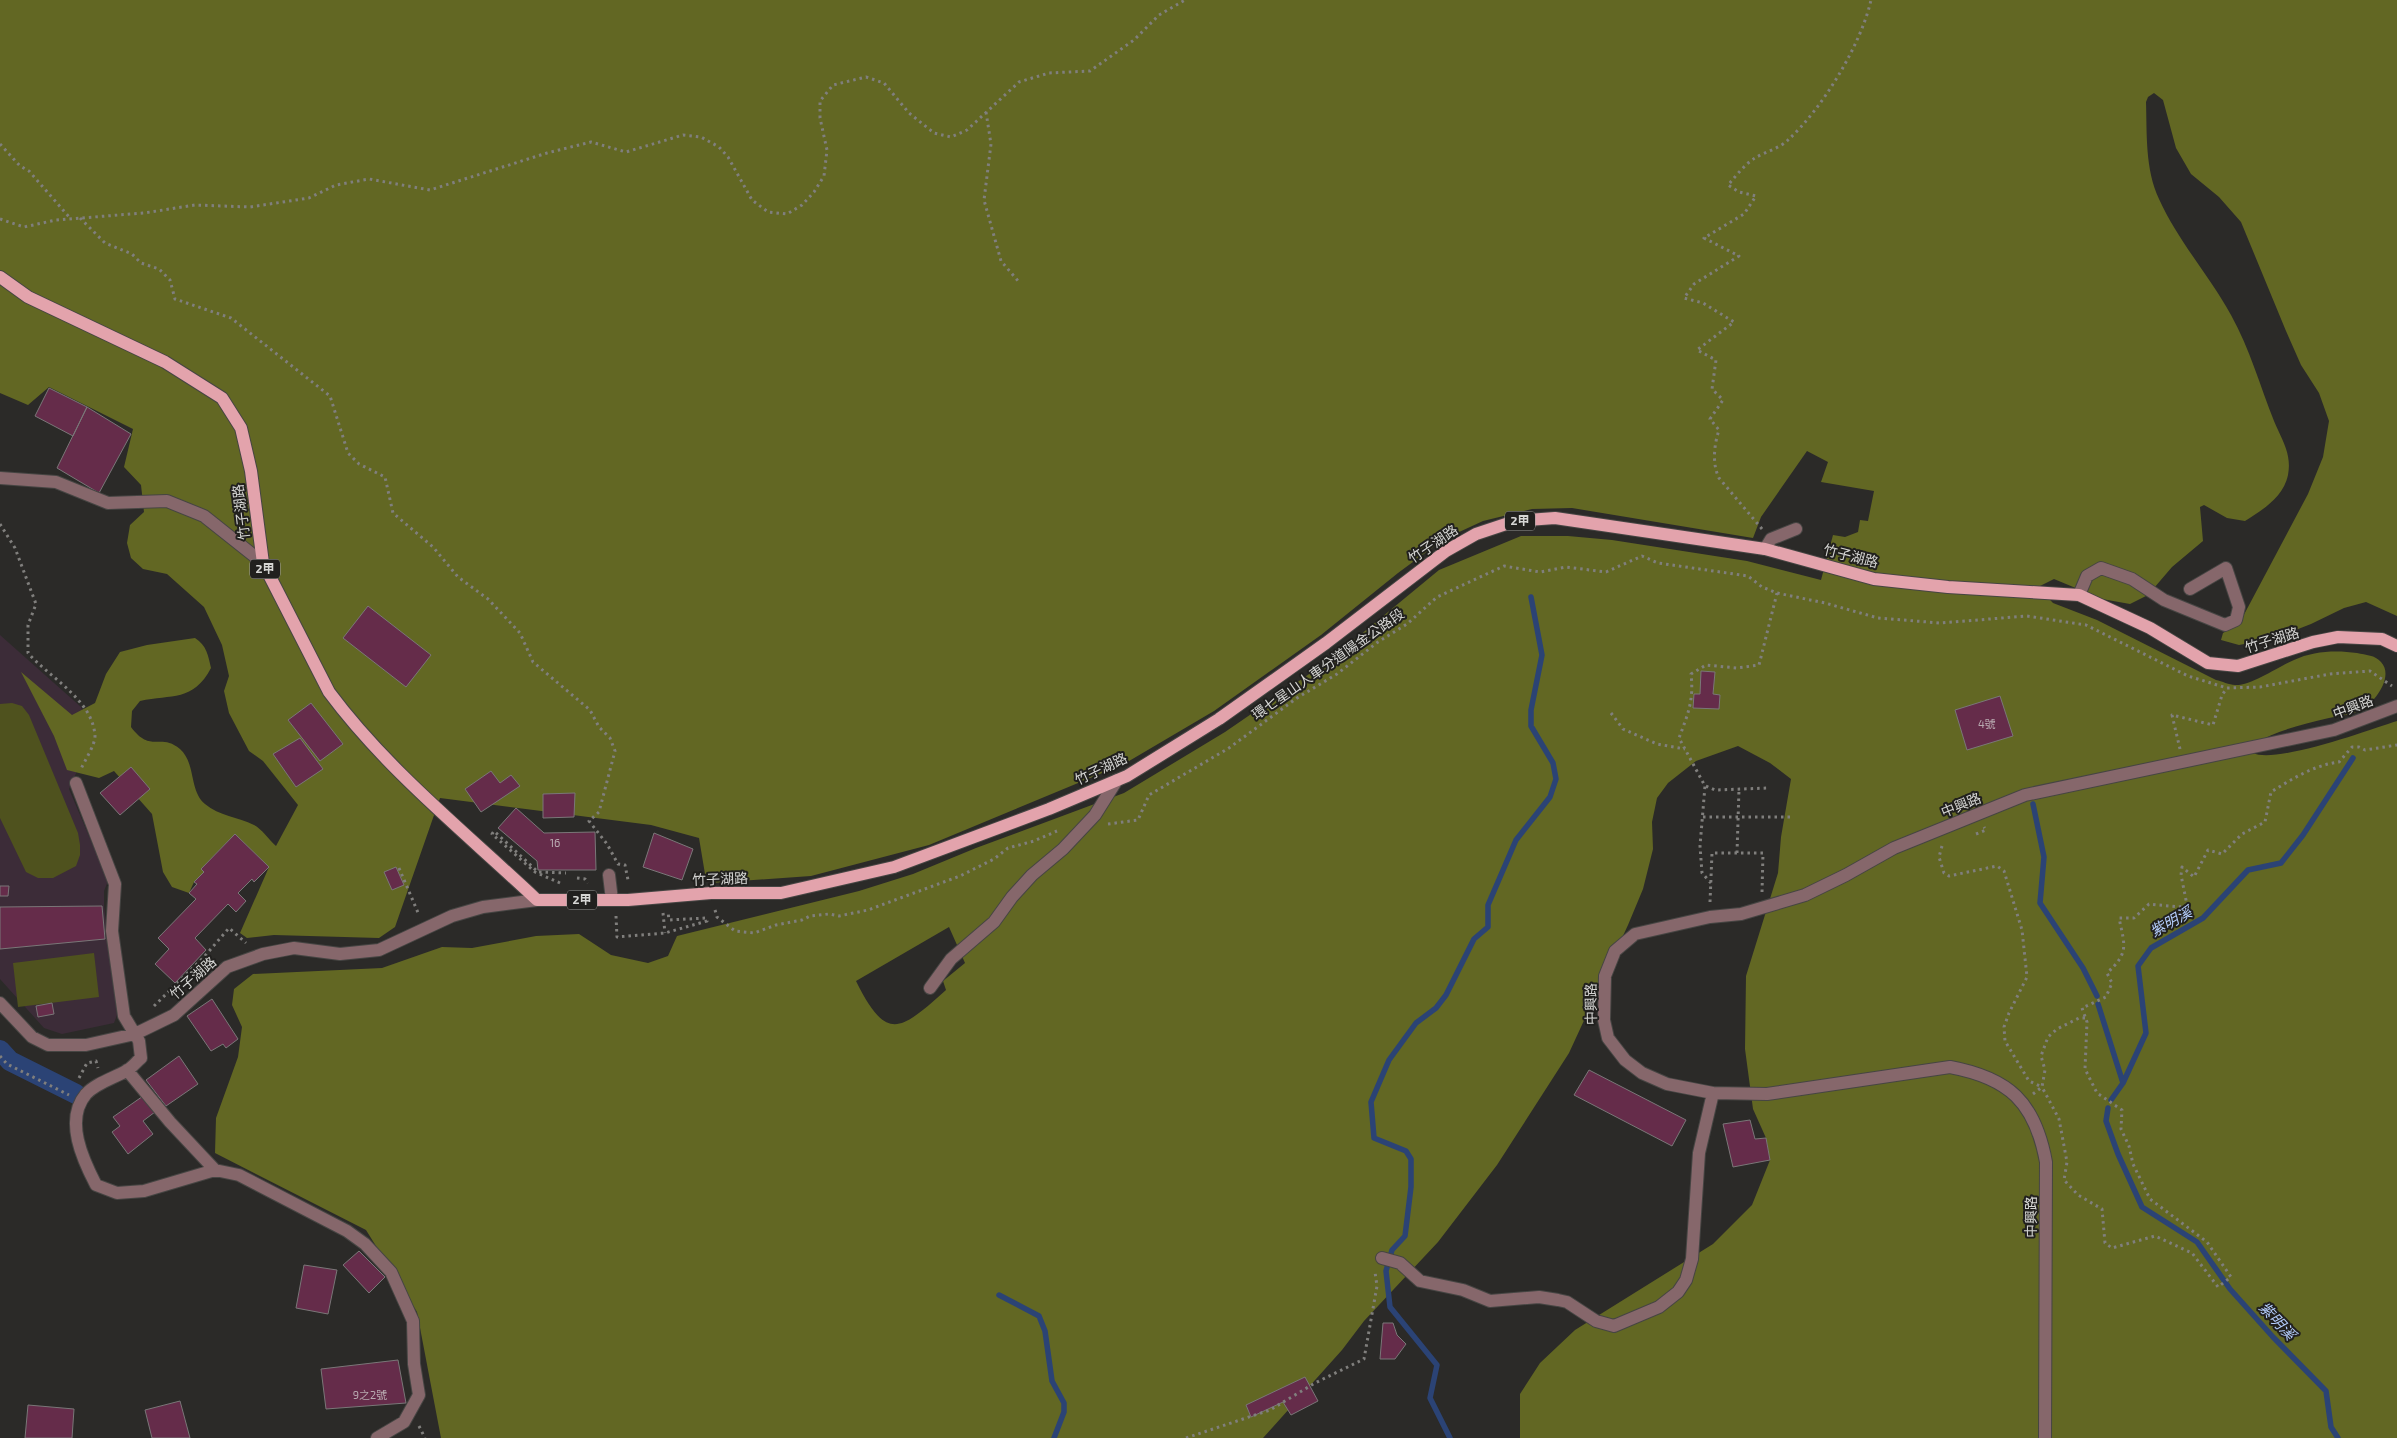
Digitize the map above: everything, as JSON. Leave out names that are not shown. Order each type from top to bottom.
[{"type":"main road","name":"竹子湖路","points":[[0,277],[28,297],[165,362],[222,398],[242,428],[251,471],[263,564],[329,692],[341,708],[407,779],[537,900],[612,900],[711,893],[781,893],[894,867],[1049,809],[1127,776],[1219,719],[1326,643],[1439,556],[1476,534],[1515,521],[1555,518],[1768,544],[1874,579],[1948,587],[2078,595],[2150,628],[2208,663],[2238,666],[2313,642],[2338,637],[2382,639],[2397,646]]},
{"type":"street","points":[[0,478],[56,482],[106,502],[167,502],[204,516],[263,564]]},
{"type":"street","points":[[1768,544],[1796,529]]},
{"type":"street","points":[[2078,595],[2087,576],[2101,568],[2132,579],[2164,600],[2209,620],[2225,625],[2236,620],[2239,607],[2226,568],[2190,589]]},
{"type":"street","name":"中興路","points":[[2045,1438],[2046,1162],[2042,1139],[2022,1102],[2008,1087],[1979,1072],[1950,1067],[1767,1094],[1714,1093],[1667,1084],[1642,1073],[1625,1060],[1608,1038],[1604,1020],[1605,976],[1615,951],[1635,934],[1710,917],[1740,914],[1804,895],[1846,875],[1894,848],[2024,795],[2334,730],[2397,706]]},
{"type":"street","points":[[930,988],[951,959],[994,922],[1012,897],[1032,875],[1063,849],[1095,815],[1116,780]]},
{"type":"street","points":[[76,783],[114,884],[112,931],[124,1016],[139,1041],[140,1058],[127,1070],[113,1076],[86,1094],[78,1112],[77,1130],[82,1156],[96,1185],[117,1193],[144,1191],[215,1170],[239,1175],[347,1231],[365,1244],[391,1272],[413,1321],[414,1364],[419,1395],[404,1422],[377,1438]]},
{"type":"street","points":[[609,875],[612,900]]},
{"type":"street","name":"竹子湖路","points":[[0,1003],[32,1037],[48,1045],[86,1045],[135,1034],[174,1015],[227,967],[263,954],[294,948],[340,954],[379,950],[452,916],[483,908],[537,900]]},
{"type":"street","points":[[127,1070],[170,1122],[215,1170]]},
{"type":"street","points":[[1386,1259],[1400,1263],[1420,1281],[1464,1290],[1490,1301],[1539,1297],[1558,1300],[1566,1302],[1596,1321],[1614,1326],[1659,1307],[1678,1292],[1686,1280],[1692,1259],[1699,1153],[1714,1093]]},
{"type":"path","points":[[0,219],[24,227],[70,218],[144,213],[195,205],[250,207],[309,198],[336,185],[369,179],[430,190],[547,153],[592,142],[626,152],[684,135],[701,137],[719,147],[728,157],[752,200],[768,212],[787,214],[802,204],[814,192],[824,176],[826,150],[820,118],[820,101],[833,85],[866,77],[884,83],[909,113],[934,133],[951,137],[967,130],[1019,82],[1048,73],[1090,71],[1134,40],[1159,15],[1185,0]]},
{"type":"path","points":[[1768,544],[1714,469],[1715,440],[1719,430],[1710,418],[1722,400],[1712,389],[1716,360],[1697,350],[1734,322],[1703,303],[1684,298],[1694,284],[1739,256],[1704,238],[1744,214],[1756,196],[1739,192],[1728,185],[1752,159],[1787,142],[1804,124],[1831,86],[1866,21],[1871,0]]},
{"type":"path","points":[[986,112],[991,144],[984,200],[1001,261],[1019,282]]},
{"type":"path","points":[[0,144],[20,166],[30,171],[70,218]]},
{"type":"path","points":[[80,218],[105,243],[132,254],[141,263],[159,268],[170,280],[175,299],[231,318],[330,396],[348,453],[359,464],[385,477],[393,513],[433,547],[458,577],[494,606],[520,633],[533,662],[590,710],[599,727],[610,738],[615,750],[599,812],[589,821],[607,844],[618,864],[625,865],[628,880]]},
{"type":"path","points":[[0,524],[15,548],[36,604],[28,625],[28,653],[43,670],[80,700],[90,716],[95,738],[76,783]]},
{"type":"path","name":"環七星山人車分道陽金公路段","points":[[715,910],[717,918],[735,931],[754,933],[776,925],[802,920],[810,916],[829,914],[838,916],[868,910],[960,876],[994,859],[1008,848],[1034,841],[1062,829],[1138,820],[1149,794],[1229,748],[1296,698],[1337,674],[1378,642],[1407,624],[1437,597],[1504,566],[1540,572],[1566,567],[1606,572],[1642,556],[1658,563],[1748,576],[1762,587],[1777,593],[1826,603],[1878,618],[1940,623],[2027,616],[2086,625],[2188,676],[2227,688],[2260,687],[2330,674],[2370,671],[2392,686]]},
{"type":"path","points":[[1762,885],[1763,853],[1712,853],[1711,883],[1702,873],[1700,846],[1705,786],[1680,738],[1691,707],[1693,693],[1691,674],[1706,665],[1737,668],[1759,665],[1777,593]]},
{"type":"path","points":[[2182,762],[2172,715],[2213,725],[2222,695],[2227,688]]},
{"type":"path","points":[[1611,713],[1623,729],[1657,744],[1685,750]]},
{"type":"path","points":[[2085,1018],[2079,1018],[2057,1029],[2048,1037],[2041,1056],[2045,1070],[2042,1087],[2058,1119],[2067,1162],[2064,1180],[2078,1195],[2102,1209],[2105,1243],[2112,1248],[2155,1236],[2192,1253],[2218,1287],[2231,1277],[2208,1242],[2150,1199],[2133,1164],[2129,1146],[2121,1129],[2122,1110],[2097,1093],[2085,1070],[2085,1018],[2082,1008],[2106,997],[2112,983],[2107,973],[2120,961],[2125,948],[2119,918],[2134,918],[2149,904],[2179,907],[2188,905],[2180,875],[2182,867],[2194,877],[2208,850],[2222,854],[2242,834],[2265,822],[2271,792],[2297,776],[2326,764],[2339,762],[2352,747],[2359,746],[2365,750],[2397,744]]},
{"type":"path","points":[[1705,786],[1715,790],[1768,788]]},
{"type":"path","points":[[1737,853],[1739,789]]},
{"type":"path","points":[[1968,837],[1986,830],[1977,815]]},
{"type":"path","points":[[1703,817],[1790,817]]},
{"type":"path","points":[[566,873],[538,872],[494,830],[492,834],[535,872],[559,883],[568,884]]},
{"type":"path","points":[[1951,843],[1942,846],[1939,857],[1944,873],[1949,876],[1997,866],[2004,871],[2022,930],[2028,977],[2009,1013],[2004,1027],[2005,1041],[2029,1081],[2042,1087]]},
{"type":"path","points":[[399,868],[418,915]]},
{"type":"path","points":[[546,878],[555,877]]},
{"type":"path","points":[[577,878],[585,878],[588,883]]},
{"type":"path","points":[[582,884],[595,881]]},
{"type":"path","points":[[616,916],[617,937],[665,933],[707,921],[706,918],[669,920],[668,912]]},
{"type":"path","points":[[663,913],[665,933]]},
{"type":"path","points":[[148,1009],[154,1006],[187,975],[229,928],[247,944],[255,941]]},
{"type":"path","points":[[0,1056],[7,1064],[70,1095]]},
{"type":"path","points":[[76,1083],[87,1063],[96,1061],[97,1068],[104,1068]]},
{"type":"path","points":[[1186,1438],[1270,1410],[1315,1383],[1364,1359],[1377,1286],[1374,1278],[1375,1269],[1386,1259]]},
{"type":"shaded area","points":[[0,635],[81,707],[89,726],[89,744],[69,789],[108,881],[104,891],[104,906],[117,1015],[114,1023],[62,1034],[44,1028],[0,979]]},
{"type":"green space","points":[[0,0],[2397,0],[2397,616],[2366,602],[2344,608],[2311,624],[2275,638],[2239,645],[2221,640],[2223,633],[2239,624],[2308,494],[2323,457],[2329,421],[2319,393],[2301,365],[2241,222],[2219,197],[2191,174],[2176,148],[2163,100],[2154,93],[2148,97],[2146,102],[2149,164],[2154,188],[2175,229],[2222,300],[2238,328],[2286,447],[2289,460],[2288,475],[2277,497],[2265,508],[2245,521],[2227,518],[2204,505],[2200,507],[2203,541],[2172,567],[2148,595],[2130,604],[2102,599],[2054,579],[2038,587],[2053,603],[2097,620],[2216,680],[2230,684],[2235,685],[2249,682],[2301,657],[2325,652],[2349,652],[2370,656],[2379,660],[2385,668],[2384,683],[2376,697],[2365,708],[2352,714],[2281,731],[2254,744],[2253,753],[2265,755],[2281,754],[2301,750],[2397,721],[2397,1438],[1520,1438],[1520,1394],[1540,1363],[1575,1330],[1713,1244],[1752,1205],[1770,1160],[1766,1138],[1753,1109],[1745,1049],[1746,976],[1778,873],[1781,837],[1791,779],[1770,763],[1738,746],[1696,761],[1668,783],[1657,798],[1652,822],[1653,849],[1643,889],[1628,925],[1569,1053],[1497,1165],[1438,1242],[1364,1321],[1342,1350],[1263,1438],[441,1438],[417,1312],[366,1230],[215,1153],[216,1118],[238,1057],[242,1027],[232,1005],[234,989],[253,974],[382,968],[442,947],[472,948],[536,936],[579,934],[611,955],[648,963],[668,956],[677,936],[859,891],[913,874],[976,848],[1124,793],[1225,732],[1331,659],[1439,570],[1521,536],[1568,536],[1612,540],[1747,561],[1821,580],[1833,535],[1845,537],[1858,532],[1860,520],[1868,521],[1874,491],[1821,482],[1828,462],[1807,451],[1761,517],[1753,538],[1572,508],[1532,509],[1483,521],[1444,539],[1321,635],[1214,711],[1124,764],[929,845],[811,876],[711,883],[705,874],[699,838],[651,825],[440,798],[395,927],[379,938],[274,935],[247,938],[240,933],[269,867],[235,834],[201,869],[204,872],[194,882],[189,893],[172,887],[163,872],[152,814],[114,771],[99,778],[67,770],[54,736],[21,672],[72,715],[95,703],[106,674],[120,652],[147,645],[195,638],[205,648],[211,668],[204,679],[197,687],[181,695],[140,701],[132,711],[131,727],[144,739],[167,742],[180,749],[188,762],[197,792],[205,804],[222,814],[254,825],[276,846],[298,805],[263,761],[249,751],[229,713],[224,691],[229,676],[222,645],[204,607],[167,574],[143,569],[131,558],[127,543],[130,525],[144,512],[141,485],[124,467],[133,429],[49,387],[28,405],[0,393]],"holes":[[[949,927],[965,963],[943,981],[946,990],[917,1014],[906,1021],[896,1024],[886,1022],[877,1015],[856,981]]]},
{"type":"green space","points":[[12,703],[22,706],[29,715],[78,833],[80,855],[76,866],[53,878],[38,878],[26,872],[0,818],[0,704]]},
{"type":"green space","points":[[94,953],[99,997],[18,1007],[13,963]]},
{"type":"green space","points":[[0,1043],[42,1079],[0,1064]]},
{"type":"building","points":[[49,388],[87,407],[73,436],[35,416]]},
{"type":"building","points":[[87,407],[131,434],[99,493],[57,468]]},
{"type":"building","points":[[368,606],[431,655],[406,687],[343,638]]},
{"type":"building","points":[[1701,671],[1715,672],[1713,694],[1720,695],[1719,709],[1693,708],[1694,694],[1700,694]]},
{"type":"building","points":[[2000,696],[2013,736],[1967,750],[1955,710]]},
{"type":"building","points":[[311,703],[343,744],[320,761],[288,720]]},
{"type":"building","points":[[300,738],[323,769],[296,787],[273,754]]},
{"type":"building","points":[[131,767],[150,789],[120,815],[100,793]]},
{"type":"building","points":[[491,771],[500,783],[511,775],[520,786],[481,812],[465,789]]},
{"type":"building","points":[[575,793],[574,817],[543,818],[543,794]]},
{"type":"building","points":[[516,808],[544,833],[595,832],[596,870],[538,870],[537,861],[498,828]]},
{"type":"building","points":[[654,833],[693,849],[682,880],[643,867]]},
{"type":"building","points":[[235,834],[269,867],[254,882],[252,879],[238,893],[246,901],[236,912],[228,904],[195,938],[206,950],[175,983],[155,964],[169,949],[158,938],[196,899],[189,893],[197,884],[194,882],[204,872],[201,869]]},
{"type":"building","points":[[396,867],[404,885],[392,890],[384,872]]},
{"type":"building","points":[[0,886],[9,886],[8,896],[0,896]]},
{"type":"building","points":[[102,906],[105,939],[0,949],[0,907]]},
{"type":"building","points":[[212,999],[238,1039],[226,1048],[223,1044],[211,1051],[187,1016]]},
{"type":"building","points":[[52,1003],[54,1014],[38,1017],[36,1006]]},
{"type":"building","points":[[179,1056],[198,1084],[166,1106],[146,1080]]},
{"type":"building","points":[[1589,1070],[1686,1120],[1672,1146],[1574,1095]]},
{"type":"building","points":[[146,1094],[159,1109],[143,1121],[153,1134],[128,1154],[112,1132],[120,1126],[113,1117]]},
{"type":"building","points":[[1750,1120],[1755,1139],[1766,1138],[1770,1160],[1733,1167],[1723,1124]]},
{"type":"building","points":[[359,1251],[385,1277],[369,1293],[343,1265]]},
{"type":"building","points":[[304,1265],[337,1270],[328,1314],[296,1308]]},
{"type":"building","points":[[1383,1323],[1393,1323],[1397,1335],[1406,1344],[1395,1359],[1380,1359]]},
{"type":"building","points":[[398,1360],[406,1403],[326,1409],[321,1369]]},
{"type":"building","points":[[1305,1377],[1318,1401],[1291,1415],[1283,1402],[1251,1417],[1246,1405]]},
{"type":"building","points":[[180,1401],[190,1438],[152,1438],[145,1410]]},
{"type":"building","points":[[28,1405],[74,1409],[72,1438],[25,1438]]},
{"type":"waterway","points":[[1450,1438],[1430,1398],[1437,1365],[1390,1307],[1386,1271],[1392,1250],[1405,1236],[1411,1187],[1411,1159],[1406,1151],[1374,1138],[1371,1102],[1389,1060],[1416,1023],[1436,1008],[1446,995],[1474,939],[1488,927],[1488,905],[1516,840],[1550,797],[1556,779],[1553,763],[1531,726],[1531,710],[1542,655],[1531,597]]},
{"type":"waterway","name":"紫明溪","points":[[2111,1100],[2123,1083],[2146,1033],[2138,966],[2151,948],[2203,918],[2248,870],[2281,863],[2303,835],[2353,758]]},
{"type":"waterway","points":[[2033,804],[2044,857],[2040,903],[2083,968],[2097,996]]},
{"type":"waterway","points":[[2098,1004],[2123,1083]]},
{"type":"waterway","points":[[0,1050],[10,1061],[76,1094]]},
{"type":"waterway","name":"紫明溪","points":[[2108,1108],[2106,1121],[2118,1154],[2142,1207],[2197,1242],[2230,1289],[2273,1337],[2326,1391],[2331,1427],[2338,1438]]},
{"type":"waterway","points":[[999,1295],[1039,1316],[1045,1331],[1052,1381],[1064,1403],[1064,1412],[1054,1438]]}]
